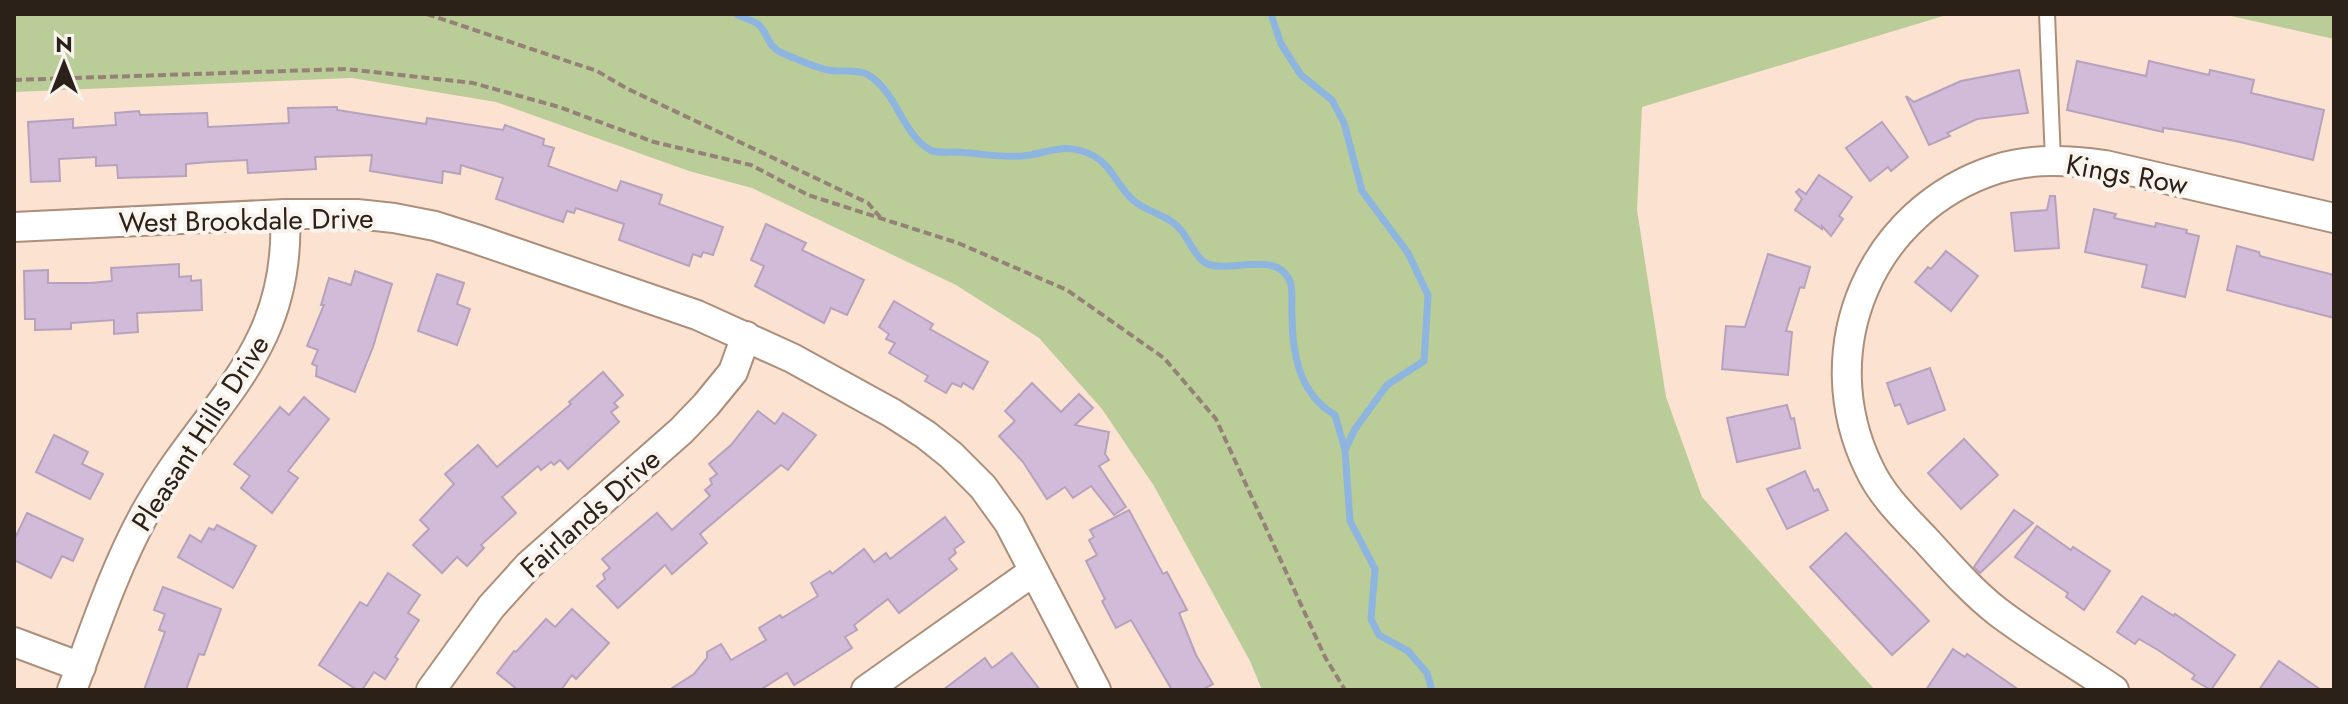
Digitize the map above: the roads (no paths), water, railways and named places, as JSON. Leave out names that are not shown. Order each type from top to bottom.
[{"type":"street","name":"Kings Row","points":[[2114,690],[1999,612],[1969,586],[1891,503],[1870,470],[1857,439],[1846,373],[1849,336],[1867,280],[1886,248],[1909,221],[1935,199],[1963,182],[1999,169],[2053,161],[2072,160],[2105,165],[2334,218]]},
{"type":"street","name":"West Brookdale Drive","points":[[14,227],[285,214],[357,214],[435,226],[697,315],[804,365],[926,435],[983,487],[1009,523],[1096,690]]},
{"type":"street","name":"Pleasant Hills Drive","points":[[77,679],[125,552],[144,515],[162,484],[251,361],[268,327],[284,270],[287,246],[285,214]]},
{"type":"street","name":"Fairlands Drive","points":[[431,690],[491,607],[529,565],[681,431],[706,405],[733,372],[746,336]]},
{"type":"street","points":[[866,690],[1034,571]]},
{"type":"street","points":[[14,642],[77,679]]},
{"type":"lane","points":[[2047,14],[2053,161]]},
{"type":"waterway","points":[[736,14],[759,25],[782,53],[823,69],[861,72],[870,76],[888,94],[914,135],[932,151],[998,156],[1031,155],[1060,149],[1082,151],[1100,160],[1133,200],[1174,224],[1204,262],[1213,266],[1261,264],[1282,270],[1291,287],[1292,329],[1300,371],[1313,396],[1335,415],[1345,450],[1350,521],[1375,569],[1371,619],[1379,635],[1408,651],[1427,673],[1432,690]]},
{"type":"waterway","points":[[1271,14],[1281,44],[1301,75],[1332,100],[1344,123],[1362,191],[1408,253],[1428,295],[1424,361],[1387,385],[1355,429],[1346,448]]}]
